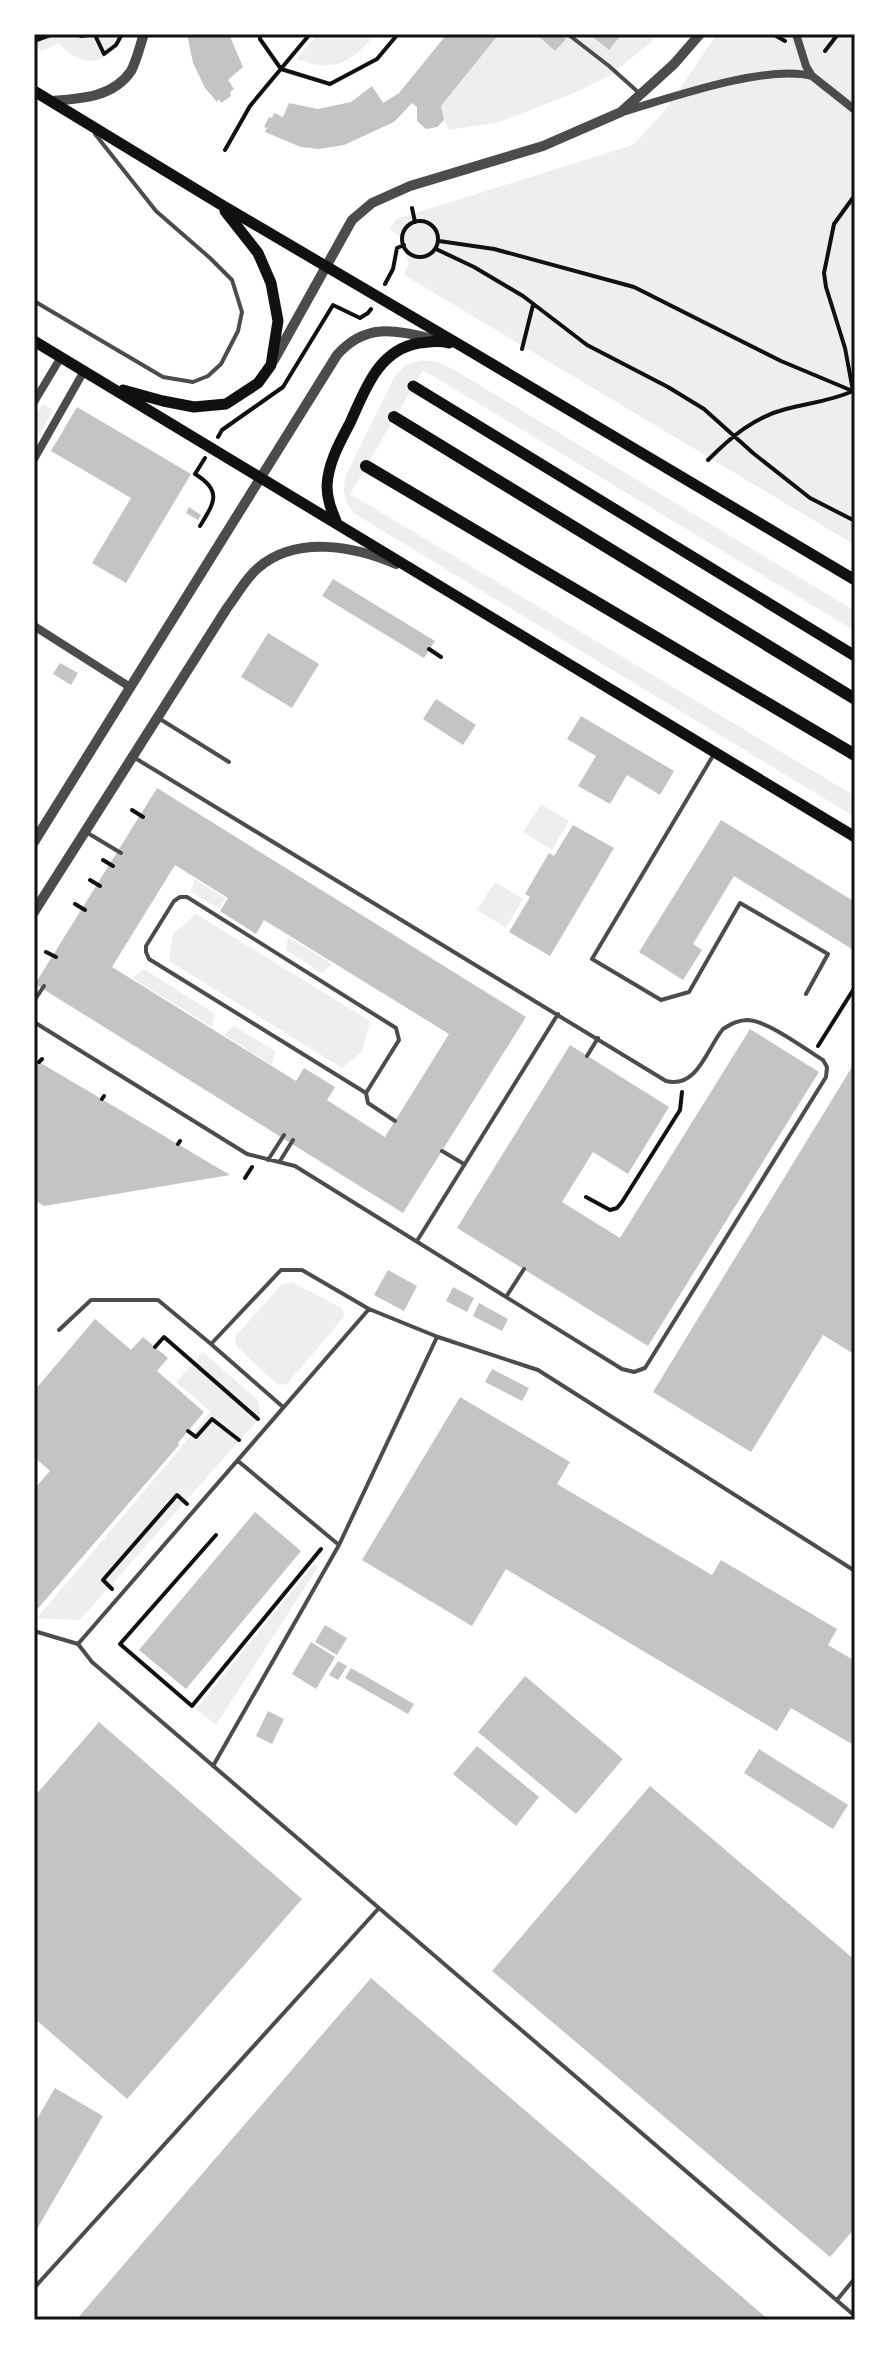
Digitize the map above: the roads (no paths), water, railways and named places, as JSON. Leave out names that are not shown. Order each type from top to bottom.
[{"type":"main road","points":[[34,91],[855,580]]},
{"type":"main road","points":[[108,386],[194,407],[226,404],[258,383],[271,365],[278,321],[271,283],[258,253],[220,204]]},
{"type":"main road","points":[[337,523],[328,504],[327,484],[333,457],[373,374],[388,357],[409,345],[438,340],[465,348]]},
{"type":"main road","points":[[34,341],[855,837]]},
{"type":"main road","points":[[413,386],[855,656]]},
{"type":"main road","points":[[394,417],[855,699]]},
{"type":"main road","points":[[366,466],[855,755]]},
{"type":"street","points":[[50,101],[85,99],[110,90],[131,71],[144,34]]},
{"type":"street","points":[[621,112],[674,64],[700,34]]},
{"type":"street","points":[[796,34],[812,76],[855,110]]},
{"type":"street","points":[[271,365],[352,220],[372,203],[410,186],[543,146],[621,112],[718,85],[768,75],[801,73],[812,76]]},
{"type":"street","points":[[34,842],[337,355],[348,342],[392,330],[438,340]]},
{"type":"street","points":[[34,402],[61,357]]},
{"type":"street","points":[[34,459],[84,371]]},
{"type":"street","points":[[34,912],[247,579],[270,559],[298,549],[335,547],[381,558],[423,577]]},
{"type":"street","points":[[34,626],[130,687]]},
{"type":"lane","points":[[569,35],[641,94]]},
{"type":"lane","points":[[34,301],[163,377],[193,382],[208,376],[221,364],[238,331],[242,312],[232,280],[156,211],[87,124]]},
{"type":"lane","points":[[158,718],[229,762]]},
{"type":"lane","points":[[715,752],[592,959],[661,1000],[689,992],[740,903],[828,954],[806,994]]},
{"type":"lane","points":[[34,1022],[247,1154],[295,1166],[622,1369],[634,1372],[645,1368],[826,1077],[826,1064],[813,1054],[765,1025],[755,1021],[739,1021],[723,1029],[692,1076],[680,1082],[666,1081],[133,757]]},
{"type":"lane","points":[[86,832],[121,853]]},
{"type":"lane","points":[[366,1093],[149,959],[146,946],[174,901],[187,897],[396,1028],[399,1040],[366,1093],[366,1100],[372,1107],[395,1121]]},
{"type":"lane","points":[[34,1001],[44,986]]},
{"type":"lane","points":[[417,1241],[558,1014]]},
{"type":"lane","points":[[587,1056],[598,1038]]},
{"type":"lane","points":[[268,1160],[284,1135]]},
{"type":"lane","points":[[280,1161],[293,1140]]},
{"type":"lane","points":[[442,1151],[465,1164]]},
{"type":"lane","points":[[506,1297],[524,1269]]},
{"type":"lane","points":[[211,1344],[281,1270],[302,1270],[369,1309],[438,1337],[538,1370],[855,1571]]},
{"type":"lane","points":[[59,1330],[91,1300],[158,1300],[283,1407]]},
{"type":"lane","points":[[78,1644],[369,1309]]},
{"type":"lane","points":[[213,1766],[339,1545],[438,1337]]},
{"type":"lane","points":[[237,1460],[339,1545]]},
{"type":"lane","points":[[34,1631],[78,1644],[92,1662],[855,2316]]},
{"type":"lane","points":[[34,2288],[379,1908]]},
{"type":"lane","points":[[837,2300],[855,2278]]}]
